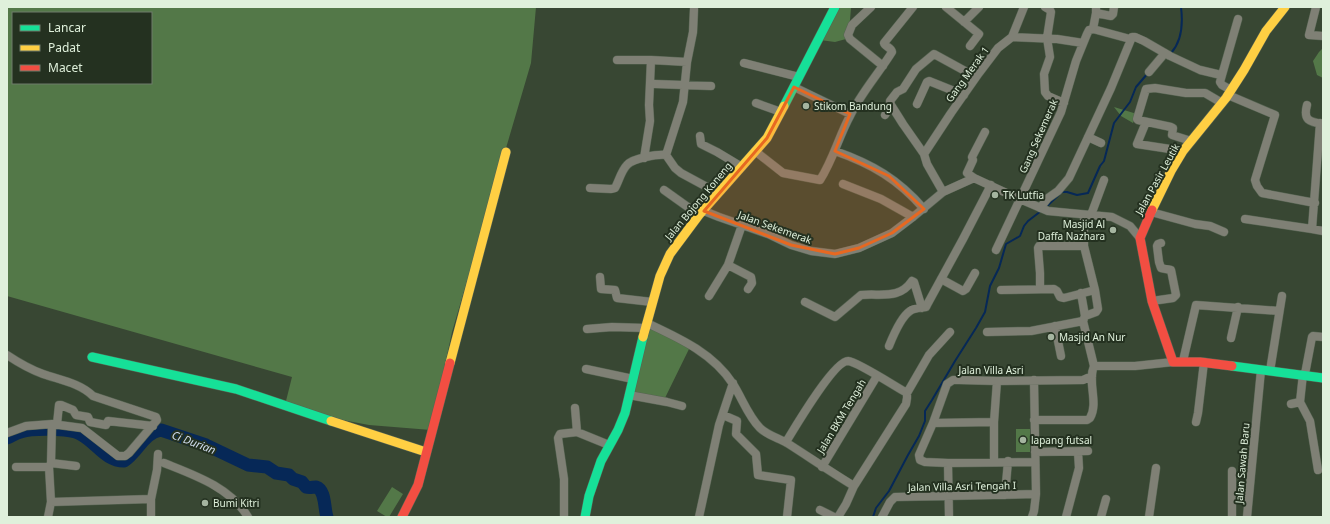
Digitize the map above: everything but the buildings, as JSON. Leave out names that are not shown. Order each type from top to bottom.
[{"type":"street","name":"Jalan Bojong Koneng","points":[[585,517],[589,496],[596,473],[625,413],[652,302],[660,276],[670,254],[701,213],[767,138],[836,7]]},
{"type":"street","points":[[871,7],[852,25],[848,35],[883,66]]},
{"type":"street","points":[[756,151],[783,173],[817,180],[821,179],[835,151],[850,114],[892,52],[892,49],[885,46],[884,43],[914,7]]},
{"type":"street","points":[[946,7],[979,34],[970,46]]},
{"type":"street","points":[[964,22],[979,7]]},
{"type":"street","points":[[1045,7],[1051,12],[1048,38],[1050,57],[1044,74],[1045,92],[1048,96],[1064,103]]},
{"type":"street","points":[[1096,10],[1111,16],[1113,14],[1114,7]]},
{"type":"street","name":"Jalan Pasir Leutik","points":[[1140,238],[1149,215],[1171,171],[1183,151],[1227,96],[1244,70],[1266,31],[1285,7]]},
{"type":"street","points":[[1316,7],[1309,35],[1323,36]]},
{"type":"street","points":[[666,155],[683,102],[687,62],[693,32],[694,9]]},
{"type":"street","name":"Gang Merak 1","points":[[924,154],[976,77],[998,48],[1012,37],[1021,9]]},
{"type":"street","name":"Gang Sekemerak","points":[[996,250],[1039,157],[1052,133],[1064,103],[1083,42],[1089,30],[1093,29],[1096,10]]},
{"type":"street","points":[[1227,96],[1220,82],[1221,75],[1228,59],[1230,46],[1238,19]]},
{"type":"street","points":[[1093,29],[1130,39],[1135,37],[1167,55],[1200,70],[1221,75]]},
{"type":"street","points":[[1012,37],[1048,38],[1083,42]]},
{"type":"street","points":[[1044,209],[1043,203],[1058,191],[1066,182],[1111,88],[1124,58],[1130,39]]},
{"type":"street","points":[[885,115],[891,105],[890,101],[897,92],[903,89],[916,69],[934,54],[976,77]]},
{"type":"street","points":[[1149,72],[1167,55]]},
{"type":"street","points":[[617,60],[687,62]]},
{"type":"street","points":[[644,158],[650,121],[649,105],[651,60]]},
{"type":"street","points":[[744,63],[799,77]]},
{"type":"street","points":[[918,104],[927,82],[929,81],[964,95]]},
{"type":"street","points":[[655,84],[711,86]]},
{"type":"street","points":[[794,87],[850,114]]},
{"type":"street","points":[[1191,141],[1172,135],[1173,128],[1171,127],[1137,119],[1146,89],[1227,96],[1275,115],[1255,180],[1257,186],[1262,193],[1314,203]]},
{"type":"street","points":[[756,103],[782,112]]},
{"type":"street","points":[[891,105],[924,154],[927,164],[942,192]]},
{"type":"street","points":[[1307,105],[1305,114],[1309,121],[1321,124],[1312,229]]},
{"type":"street","points":[[1146,122],[1137,144],[1183,151]]},
{"type":"street","points":[[985,132],[974,150],[972,157],[973,160],[967,171],[967,173],[974,178],[1044,209],[1112,217],[1130,226],[1140,238],[1152,301],[1173,362]]},
{"type":"street","points":[[700,136],[700,144],[742,167]]},
{"type":"street","points":[[1088,137],[1101,143]]},
{"type":"street","points":[[835,151],[850,156],[886,174],[912,195],[924,209]]},
{"type":"street","points":[[402,517],[418,485],[506,152]]},
{"type":"street","points":[[590,188],[615,188],[627,164],[644,158],[666,155]]},
{"type":"street","points":[[666,155],[675,168],[681,173],[718,193]]},
{"type":"street","name":"Jalan Sekemerak","points":[[664,190],[701,213],[768,234],[791,245],[811,251],[835,254],[859,248],[892,233],[924,209],[942,192],[974,178]]},
{"type":"street","points":[[987,332],[1030,331],[1084,319],[1096,312],[1098,309],[1095,290],[1084,246],[1088,215],[1104,180]]},
{"type":"street","points":[[843,184],[881,199],[913,217]]},
{"type":"street","points":[[889,346],[894,335],[909,312],[926,307],[928,304],[991,185]]},
{"type":"street","points":[[1130,226],[1140,224],[1149,215],[1210,226],[1224,232]]},
{"type":"street","points":[[1245,219],[1323,231]]},
{"type":"street","points":[[709,296],[728,265],[742,225]]},
{"type":"street","points":[[1152,301],[1173,298],[1176,295],[1171,270],[1161,268],[1158,262],[1157,246],[1161,243]]},
{"type":"street","points":[[1040,290],[1038,248],[1040,246],[1084,246]]},
{"type":"street","points":[[728,265],[751,278],[752,283],[748,289]]},
{"type":"street","points":[[941,279],[964,290],[975,273]]},
{"type":"street","points":[[600,278],[601,289],[615,290],[617,298],[652,302]]},
{"type":"street","points":[[805,302],[835,317],[861,295],[882,295],[901,292],[912,281],[914,282],[922,308]]},
{"type":"street","points":[[1000,290],[1056,290],[1061,298],[1064,298],[1095,290]]},
{"type":"street","points":[[1034,420],[1088,420],[1093,412],[1092,376],[1094,366],[1084,319],[1081,293]]},
{"type":"street","name":"Jalan Sawah Baru","points":[[1247,517],[1257,410],[1282,296]]},
{"type":"street","points":[[1183,361],[1196,305],[1279,311]]},
{"type":"street","points":[[1231,338],[1238,307]]},
{"type":"street","points":[[587,329],[646,326],[665,331],[699,350],[715,361],[733,383],[751,416],[761,429],[786,442],[822,467],[854,486]]},
{"type":"street","points":[[1055,326],[1061,356]]},
{"type":"street","points":[[838,517],[854,486],[906,404],[908,398],[907,393],[929,355],[950,332]]},
{"type":"street","points":[[1318,470],[1310,421],[1295,403],[1304,374],[1312,337],[1323,337]]},
{"type":"street","points":[[7,355],[24,366],[62,379],[87,390],[94,396],[156,417],[157,420],[125,456],[118,456],[99,439],[82,428],[53,424],[26,426],[7,432]]},
{"type":"street","points":[[92,357],[236,389],[426,452]]},
{"type":"street","points":[[786,442],[829,376],[844,362],[850,361],[865,368],[907,393]]},
{"type":"street","points":[[1094,366],[1135,366],[1183,361],[1204,362],[1304,374],[1323,378]]},
{"type":"street","points":[[1196,422],[1204,362]]},
{"type":"street","points":[[586,369],[633,379]]},
{"type":"street","name":"Jalan BKM Tengah","points":[[822,467],[877,376]]},
{"type":"street","name":"Jalan Villa Asri","points":[[948,463],[925,462],[920,460],[919,455],[933,424],[947,384],[950,382],[959,380],[1083,380],[1092,376]]},
{"type":"street","points":[[1032,517],[1036,494],[1034,380]]},
{"type":"street","points":[[994,462],[994,422],[997,381]]},
{"type":"street","points":[[699,517],[723,414],[733,383]]},
{"type":"street","points":[[629,395],[682,406]]},
{"type":"street","points":[[48,517],[51,502],[51,435],[59,405],[74,410],[76,415],[88,417],[90,422],[106,426],[108,421],[153,426]]},
{"type":"street","points":[[575,408],[577,432]]},
{"type":"street","points":[[723,414],[738,421],[736,434],[756,454],[758,475],[791,480],[787,517]]},
{"type":"street","points":[[933,424],[994,422]]},
{"type":"street","points":[[564,517],[564,479],[558,438],[560,434],[577,432],[609,445]]},
{"type":"street","points":[[1035,452],[1088,451]]},
{"type":"street","points":[[1066,517],[1079,468],[1078,452]]},
{"type":"street","points":[[151,517],[151,499],[157,470],[158,454]]},
{"type":"street","points":[[949,517],[948,463],[1008,461],[1035,462]]},
{"type":"street","points":[[1005,495],[1008,461]]},
{"type":"street","points":[[164,463],[192,474],[221,489],[239,505],[248,517]]},
{"type":"street","points":[[16,467],[50,465],[76,466]]},
{"type":"street","points":[[1149,517],[1156,468]]},
{"type":"street","points":[[1232,471],[1232,517]]},
{"type":"street","name":"Jalan Villa Asri Tengah I","points":[[882,517],[890,502],[895,497],[1036,494]]},
{"type":"street","points":[[51,502],[151,499]]},
{"type":"street","points":[[1101,517],[1106,499]]},
{"type":"street","points":[[820,510],[834,517]]},
{"type":"highlighted area","points":[[794,87],[850,114],[835,151],[889,176],[924,209],[892,233],[859,248],[835,254],[791,245],[704,211],[767,138]]},
{"type":"green space","points":[[7,7],[536,7],[531,63],[452,332],[431,430],[369,425],[284,409],[292,377],[7,296]]},
{"type":"green space","points":[[838,7],[851,7],[846,39],[835,42],[820,40]]},
{"type":"green space","points":[[1323,48],[1323,78],[1317,75],[1313,61]]},
{"type":"green space","points":[[1114,107],[1137,114],[1133,123],[1121,116]]},
{"type":"green space","points":[[648,320],[689,349],[664,400],[632,394]]},
{"type":"green space","name":"lapang futsal","points":[[1016,429],[1030,429],[1030,452],[1016,452]]},
{"type":"green space","points":[[392,487],[403,494],[389,517],[387,517],[377,511]]},
{"type":"waterway","points":[[1171,53],[1180,37],[1182,19],[1181,7]]},
{"type":"waterway","points":[[1046,207],[1062,192],[1077,195],[1088,193],[1100,166],[1104,161],[1114,123],[1130,102],[1136,87],[1148,73]]},
{"type":"waterway","points":[[873,517],[876,508],[889,491],[919,436],[925,421],[925,411],[985,312],[990,286],[999,268],[1006,244],[1020,236],[1028,221],[1041,211]]},
{"type":"waterway","name":"Ci Durian","points":[[7,438],[19,432],[33,430],[51,429],[75,432],[86,437],[111,458],[124,461],[150,434],[161,430],[206,445],[248,465],[267,467],[276,473],[289,475],[293,479],[302,482],[306,487],[316,487],[322,492],[327,517]]},
{"type":"traffic: fast","points":[[784,106],[835,7]]},
{"type":"traffic: fast","points":[[585,517],[589,496],[601,461],[618,430],[625,413],[643,337]]},
{"type":"traffic: fast","points":[[92,357],[236,389],[331,421]]},
{"type":"traffic: fast","points":[[1232,366],[1323,378]]},
{"type":"traffic: slow","points":[[1152,210],[1171,171],[1183,151],[1226,98],[1266,31],[1285,7]]},
{"type":"traffic: slow","points":[[643,337],[660,276],[670,254],[699,215],[767,138],[784,106]]},
{"type":"traffic: slow","points":[[450,363],[506,152]]},
{"type":"traffic: slow","points":[[331,421],[426,452]]},
{"type":"traffic: jam","points":[[1152,210],[1140,238],[1152,301],[1173,362],[1200,362],[1232,366]]},
{"type":"traffic: jam","points":[[402,517],[418,485],[450,363]]},
{"type":"place","name":"Stikom Bandung","points":[[806,106]]},
{"type":"place","name":"TK Lutfia","points":[[995,195]]},
{"type":"place","name":"Masjid Al Daffa Nazhara","points":[[1113,230]]},
{"type":"place","name":"Masjid An Nur","points":[[1051,337]]},
{"type":"place","name":"lapang futsal","points":[[1023,440]]},
{"type":"place","name":"Bumi Kitri","points":[[205,503]]}]
